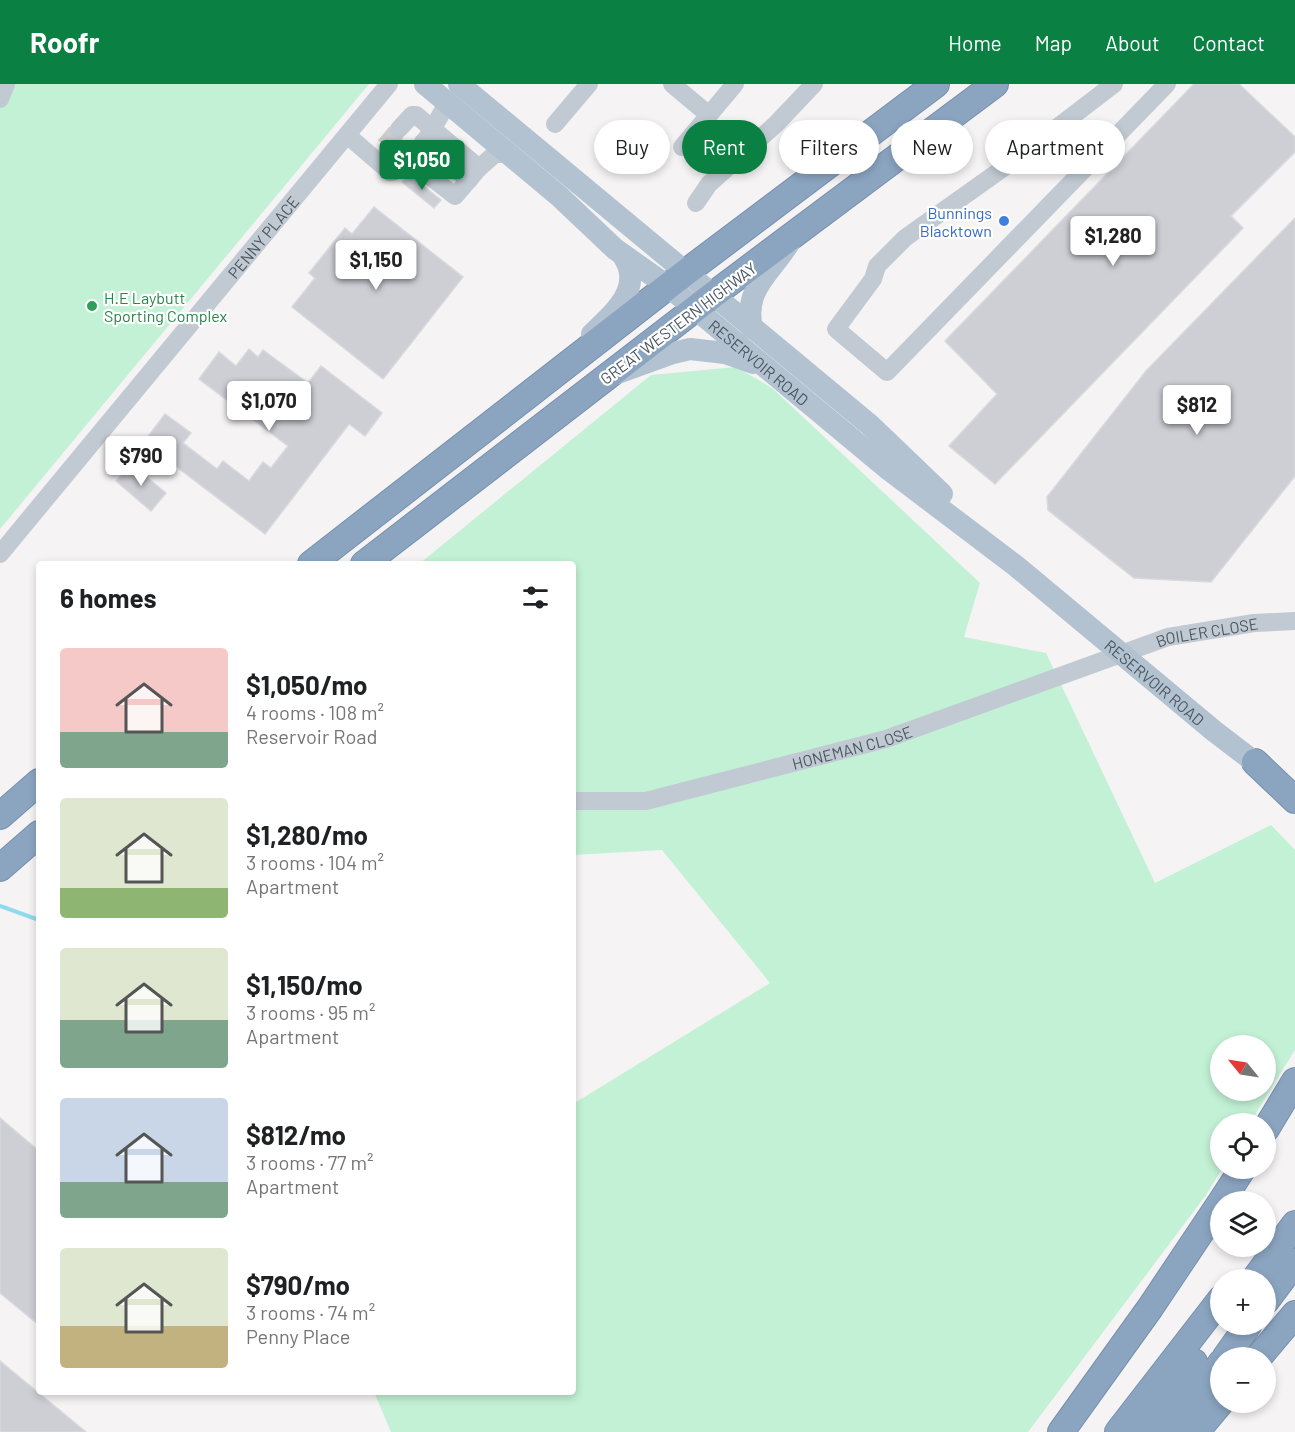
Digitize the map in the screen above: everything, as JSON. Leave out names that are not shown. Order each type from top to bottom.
[{"type":"highway","name":"GREAT WESTERN HIGHWAY","points":[[315,561],[677,280],[936,84]]},
{"type":"highway","name":"GREAT WESTERN HIGHWAY","points":[[368,561],[704,302],[995,84]]},
{"type":"highway","points":[[1255,762],[1295,782]]},
{"type":"highway","points":[[1255,762],[1295,800]]},
{"type":"highway","points":[[0,816],[36,786]]},
{"type":"highway","points":[[0,868],[36,837]]},
{"type":"highway","points":[[1276,1113],[1295,1081]]},
{"type":"highway","points":[[1276,1230],[1295,1208]]},
{"type":"highway","points":[[1061,1432],[1150,1308],[1210,1218]]},
{"type":"highway","points":[[1262,1269],[1295,1224]]},
{"type":"highway","points":[[1244,1269],[1254,1257]]},
{"type":"highway","points":[[1276,1288],[1295,1262]]},
{"type":"highway","points":[[1118,1432],[1210,1313]]},
{"type":"highway","points":[[1267,1347],[1295,1314]]},
{"type":"highway","points":[[1143,1432],[1213,1335]]},
{"type":"highway","points":[[1172,1432],[1210,1378]]},
{"type":"highway","points":[[1196,1432],[1212,1413]]},
{"type":"main road","name":"RESERVOIR ROAD","points":[[425,84],[453,93],[704,302],[766,367],[888,469],[1016,566],[1214,731],[1295,792]]},
{"type":"main road","name":"RESERVOIR ROAD","points":[[453,93],[509,154],[623,255],[677,280]]},
{"type":"main road","points":[[752,328],[750,308],[756,288],[783,254],[795,234]]},
{"type":"main road","points":[[541,387],[611,315],[624,297],[631,276],[623,255]]},
{"type":"main road","name":"RESERVOIR ROAD","points":[[704,302],[752,328],[870,425],[1016,566]]},
{"type":"main road","points":[[608,376],[672,353],[690,349],[725,353],[766,367]]},
{"type":"street","points":[[0,99],[6,84]]},
{"type":"street","name":"PENNY PLACE","points":[[0,554],[389,84]]},
{"type":"street","points":[[672,84],[709,115]]},
{"type":"street","points":[[705,120],[735,84]]},
{"type":"street","points":[[696,204],[709,184],[776,124],[814,84]]},
{"type":"street","points":[[1114,84],[1016,159],[905,238],[877,266],[873,279],[836,329],[887,372],[1167,84]]},
{"type":"street","points":[[555,124],[584,86]]},
{"type":"street","points":[[347,135],[380,152],[390,172],[401,169],[428,135],[453,93]]},
{"type":"street","points":[[399,129],[412,115],[416,116],[428,135],[474,174]]},
{"type":"street","points":[[409,160],[455,196],[495,154],[509,154]]},
{"type":"street","name":"BOILER CLOSE","points":[[1122,655],[1168,637],[1186,633],[1254,622],[1295,621]]},
{"type":"street","name":"HONEMAN CLOSE","points":[[576,801],[646,801],[886,739],[1122,655]]},
{"type":"green space","name":"H.E Laybutt Sporting Complex","points":[[0,84],[369,84],[0,529]]},
{"type":"green space","points":[[736,367],[772,388],[980,583],[964,637],[1046,653],[1155,883],[1271,825],[1295,850],[1295,1050],[1276,1081],[1276,1035],[1210,1035],[1210,1101],[1264,1101],[1256,1113],[1210,1113],[1210,1179],[1216,1179],[1028,1432],[391,1432],[375,1395],[576,1395],[576,1102],[770,983],[662,850],[576,855],[576,561],[423,561],[651,375]]},
{"type":"building","points":[[1194,84],[1239,84],[1295,137],[1295,152],[1231,216],[1243,228],[995,484],[949,446],[997,394],[945,341],[1107,174],[1125,174],[1125,155]]},
{"type":"building","points":[[410,175],[441,200],[434,208],[402,182]]},
{"type":"building","points":[[374,207],[463,277],[383,379],[292,307],[315,278],[309,273],[345,228],[352,234]]},
{"type":"building","points":[[1295,218],[1295,476],[1211,582],[1134,578],[1048,510],[1047,497],[1146,371]]},
{"type":"building","points":[[249,349],[258,357],[263,350],[308,383],[321,366],[382,413],[365,436],[349,424],[265,534],[144,442],[165,414],[191,433],[183,443],[217,469],[223,461],[249,481],[263,462],[271,468],[288,446],[199,379],[219,352],[236,366]]},
{"type":"building","points":[[131,464],[166,493],[151,511],[116,481]]},
{"type":"building","points":[[0,1118],[36,1148],[36,1323],[0,1293]]},
{"type":"building","points":[[0,1361],[36,1391],[36,1395],[41,1395],[86,1432],[0,1432]]},
{"type":"waterway","points":[[0,906],[36,919]]},
{"type":"tunnel","points":[[385,146],[399,129]]},
{"type":"place","name":"Bunnings Blacktown","points":[[1004,221]]},
{"type":"place","name":"H.E Laybutt Sporting Complex","points":[[92,306]]}]
